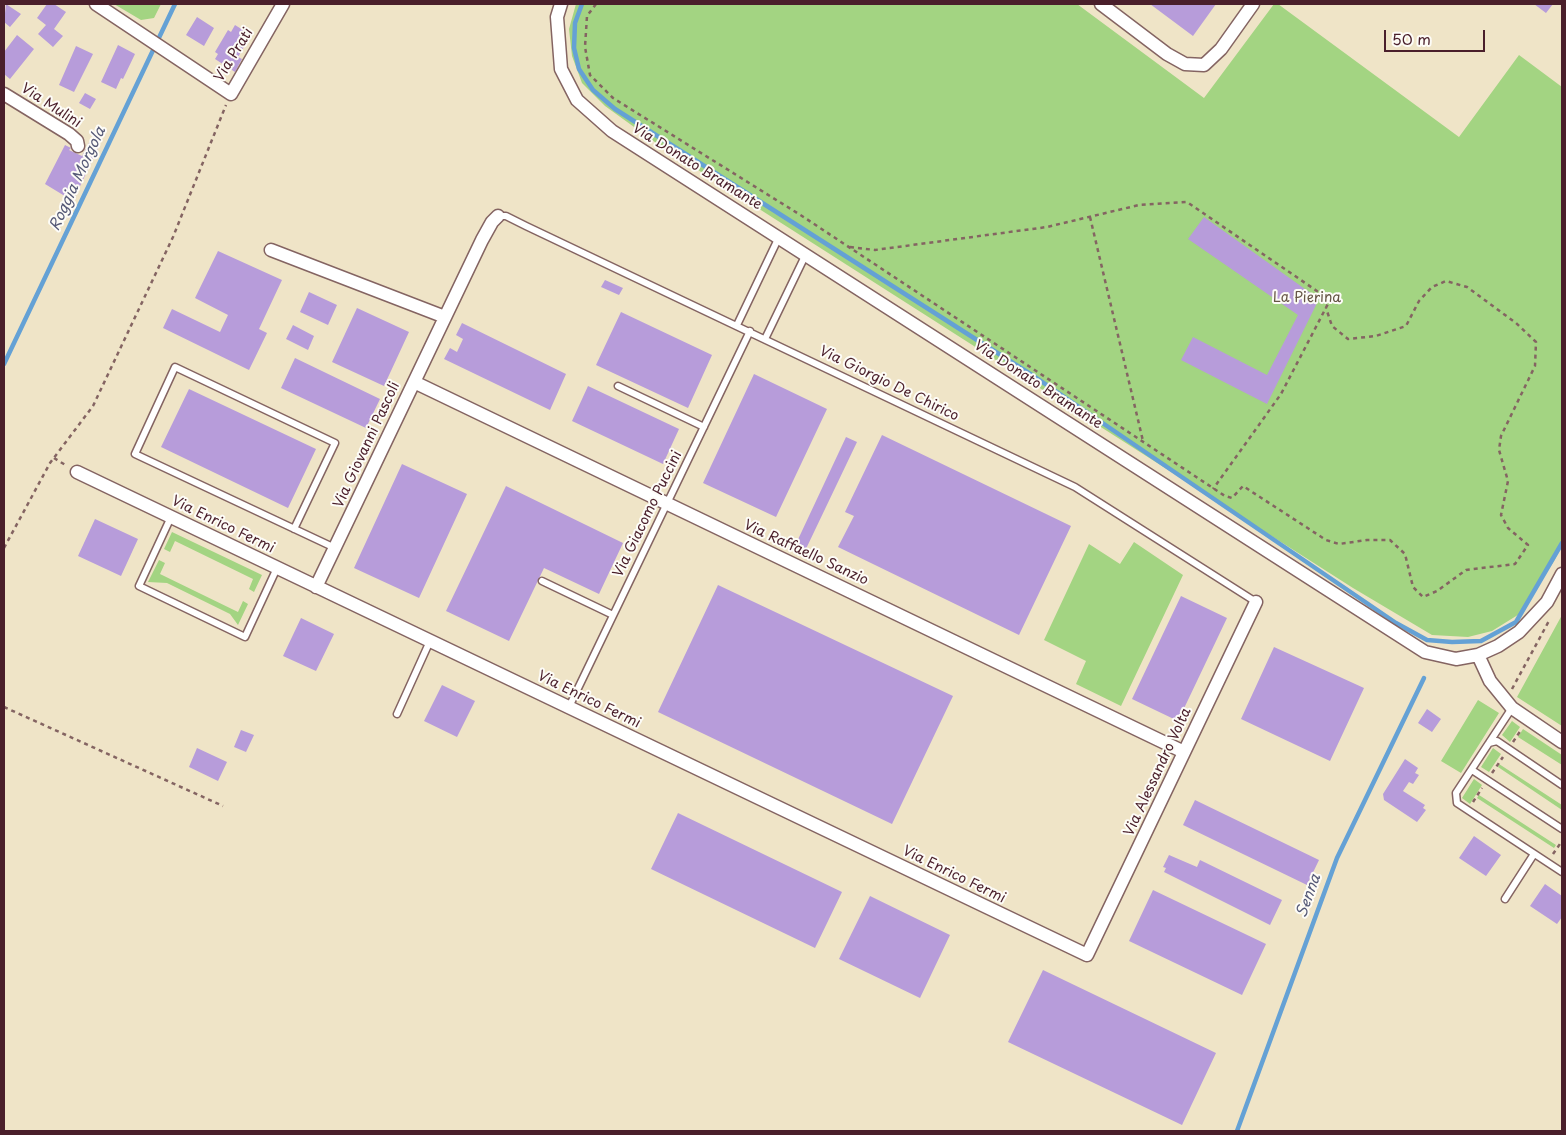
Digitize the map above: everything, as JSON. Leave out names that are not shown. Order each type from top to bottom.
[{"type":"street","name":"Via Prati","points":[[96,4],[231,94],[283,4]]},
{"type":"street","name":"Via Donato Bramante","points":[[561,4],[557,17],[561,70],[577,100],[612,131],[1425,652],[1456,659],[1478,655],[1498,646],[1519,632],[1547,602],[1562,574]]},
{"type":"street","points":[[1101,4],[1167,54],[1185,64],[1204,65],[1220,49],[1254,4]]},
{"type":"street","name":"Via Mulini","points":[[4,94],[70,134],[77,141],[78,146]]},
{"type":"street","name":"Via Giovanni Pascoli","points":[[316,586],[485,234],[498,216]]},
{"type":"street","points":[[271,250],[445,317]]},
{"type":"street","name":"Via Raffaello Sanzio","points":[[414,382],[1184,752]]},
{"type":"street","name":"Via Enrico Fermi","points":[[77,472],[1087,955]]},
{"type":"street","name":"Via Alessandro Volta","points":[[1087,955],[1256,602]]},
{"type":"street","points":[[1478,655],[1490,681],[1528,719],[1562,742]]},
{"type":"lane","name":"Via Giorgio De Chirico","points":[[498,216],[506,216],[1075,487],[1256,602]]},
{"type":"lane","points":[[737,325],[780,237]]},
{"type":"lane","points":[[765,339],[806,254]]},
{"type":"lane","name":"Via Giacomo Puccini","points":[[569,707],[750,331]]},
{"type":"lane","points":[[294,529],[335,443],[175,367],[136,454],[294,529],[335,548]]},
{"type":"lane","points":[[618,386],[704,427]]},
{"type":"lane","points":[[171,517],[139,586],[244,637],[277,568]]},
{"type":"lane","points":[[542,581],[613,615]]},
{"type":"lane","points":[[397,714],[430,641]]},
{"type":"lane","points":[[1510,701],[1489,742],[1456,793],[1457,803],[1561,870]]},
{"type":"lane","points":[[1489,742],[1497,741],[1562,784]]},
{"type":"lane","points":[[1472,770],[1562,829]]},
{"type":"lane","points":[[1505,899],[1534,854]]},
{"type":"path","points":[[596,4],[588,16],[585,47],[590,76],[613,98],[692,146],[849,247],[1224,496],[1232,498],[1244,486],[1326,540],[1340,544],[1367,540],[1390,540],[1405,554],[1413,587],[1423,597],[1437,591],[1466,570],[1515,564],[1528,545],[1508,528],[1501,515],[1508,481],[1499,450],[1501,436],[1535,366],[1536,342],[1467,286],[1446,281],[1432,288],[1419,302],[1406,326],[1376,336],[1348,339],[1332,326],[1326,308]]},
{"type":"path","points":[[4,548],[36,485],[93,406],[173,237],[231,94]]},
{"type":"path","points":[[849,247],[875,250],[1047,227],[1139,205],[1187,202],[1330,300],[1281,394],[1213,489]]},
{"type":"path","points":[[1090,217],[1144,442]]},
{"type":"path","points":[[1510,701],[1553,613]]},
{"type":"path","points":[[4,707],[223,806]]},
{"type":"path","points":[[1468,810],[1528,719]]},
{"type":"green space","points":[[114,4],[161,4],[154,18],[141,20]]},
{"type":"green space","name":"La Pierina","points":[[576,4],[1077,4],[1204,98],[1274,4],[1278,4],[1459,137],[1519,55],[1562,87],[1562,546],[1554,561],[1521,613],[1492,631],[1468,637],[1432,635],[1353,588],[659,145],[605,106],[582,83],[572,56],[569,29]]},
{"type":"green space","points":[[172,532],[262,575],[254,592],[249,589],[253,579],[175,541],[170,552],[164,549]]},
{"type":"green space","points":[[1134,542],[1183,575],[1121,706],[1076,684],[1086,661],[1044,640],[1089,544],[1120,564]]},
{"type":"green space","points":[[159,560],[165,563],[160,574],[238,612],[243,601],[248,604],[238,625],[230,614],[167,583],[148,582]]},
{"type":"green space","points":[[1562,615],[1562,726],[1517,697]]},
{"type":"green space","points":[[1478,700],[1499,713],[1461,773],[1441,761]]},
{"type":"green space","points":[[1512,721],[1520,727],[1510,742],[1502,735]]},
{"type":"green space","points":[[1523,729],[1562,755],[1562,765],[1518,737]]},
{"type":"green space","points":[[1493,748],[1501,754],[1489,772],[1481,767]]},
{"type":"green space","points":[[1499,764],[1562,805],[1562,810],[1498,767]]},
{"type":"green space","points":[[1474,779],[1482,785],[1470,804],[1462,798]]},
{"type":"green space","points":[[1479,795],[1556,845],[1554,848],[1477,798]]},
{"type":"building","points":[[6,4],[21,14],[10,27],[4,22]]},
{"type":"building","points":[[47,4],[54,4],[66,12],[54,29],[63,36],[53,47],[38,34],[46,25],[37,18]]},
{"type":"building","points":[[1150,4],[1216,4],[1193,36]]},
{"type":"building","points":[[1534,4],[1553,4],[1546,13]]},
{"type":"building","points":[[197,17],[214,28],[204,46],[186,35]]},
{"type":"building","points":[[235,25],[251,35],[238,57],[242,59],[235,72],[215,59],[218,54],[215,52],[228,30],[231,32]]},
{"type":"building","points":[[17,35],[34,49],[10,79],[4,74],[4,52]]},
{"type":"building","points":[[118,45],[135,54],[116,89],[101,82]]},
{"type":"building","points":[[76,46],[93,54],[74,92],[59,85]]},
{"type":"building","points":[[85,93],[96,99],[90,109],[79,103]]},
{"type":"building","points":[[90,141],[99,146],[73,201],[45,184],[65,145],[71,148],[69,150],[82,156]]},
{"type":"building","points":[[1204,217],[1319,299],[1267,404],[1181,360],[1193,337],[1267,375],[1298,315],[1188,239]]},
{"type":"building","points":[[218,251],[282,280],[259,329],[267,333],[249,370],[163,328],[172,309],[220,332],[228,315],[195,298]]},
{"type":"building","points":[[605,280],[623,288],[619,295],[601,287]]},
{"type":"building","points":[[309,292],[337,305],[328,325],[300,312]]},
{"type":"building","points":[[357,308],[409,332],[384,386],[332,362]]},
{"type":"building","points":[[621,312],[712,355],[688,408],[596,365]]},
{"type":"building","points":[[462,323],[566,374],[550,410],[444,359],[450,348],[457,352],[463,339],[456,335]]},
{"type":"building","points":[[293,325],[314,336],[308,350],[286,339]]},
{"type":"building","points":[[295,358],[380,399],[366,428],[281,388]]},
{"type":"building","points":[[754,374],[827,409],[776,517],[703,483]]},
{"type":"building","points":[[588,386],[679,429],[663,464],[572,421]]},
{"type":"building","points":[[189,389],[316,449],[288,508],[161,447]]},
{"type":"building","points":[[882,435],[1071,526],[1019,635],[838,547],[854,516],[845,512]]},
{"type":"building","points":[[846,437],[857,442],[804,553],[794,548]]},
{"type":"building","points":[[402,464],[467,494],[419,598],[354,568]]},
{"type":"building","points":[[506,486],[623,543],[599,594],[544,568],[509,641],[446,611]]},
{"type":"building","points":[[95,519],[138,539],[121,576],[78,556]]},
{"type":"building","points":[[718,585],[953,696],[892,824],[658,712]]},
{"type":"building","points":[[1181,596],[1227,618],[1178,721],[1132,699]]},
{"type":"building","points":[[301,618],[334,634],[316,671],[283,656]]},
{"type":"building","points":[[1274,647],[1364,688],[1330,761],[1241,719]]},
{"type":"building","points":[[442,685],[475,701],[457,737],[424,721]]},
{"type":"building","points":[[1427,709],[1441,719],[1432,732],[1418,723]]},
{"type":"building","points":[[241,730],[254,735],[246,752],[234,747]]},
{"type":"building","points":[[197,748],[227,762],[218,781],[189,767]]},
{"type":"building","points":[[1405,759],[1418,768],[1415,773],[1419,775],[1413,784],[1409,782],[1403,791],[1425,805],[1423,808],[1426,810],[1417,822],[1384,800],[1383,794]]},
{"type":"building","points":[[1195,800],[1319,860],[1307,885],[1183,825]]},
{"type":"building","points":[[678,813],[842,892],[815,948],[651,869]]},
{"type":"building","points":[[1474,836],[1501,855],[1486,876],[1459,858]]},
{"type":"building","points":[[1169,855],[1197,867],[1200,860],[1282,900],[1270,925],[1164,872],[1166,868],[1163,867]]},
{"type":"building","points":[[1545,884],[1562,896],[1562,917],[1557,924],[1530,906]]},
{"type":"building","points":[[1153,890],[1266,944],[1242,995],[1129,941]]},
{"type":"building","points":[[870,896],[950,935],[920,998],[839,959]]},
{"type":"building","points":[[1043,970],[1216,1053],[1182,1125],[1008,1042]]},
{"type":"waterway","name":"Roggia Morgola","points":[[4,364],[175,4]]},
{"type":"waterway","points":[[582,4],[575,23],[574,48],[579,69],[593,90],[615,109],[1035,377],[1396,623],[1427,640],[1452,642],[1481,641],[1516,622],[1562,543]]},
{"type":"waterway","name":"Senna","points":[[1237,1131],[1337,858],[1424,678]]}]
